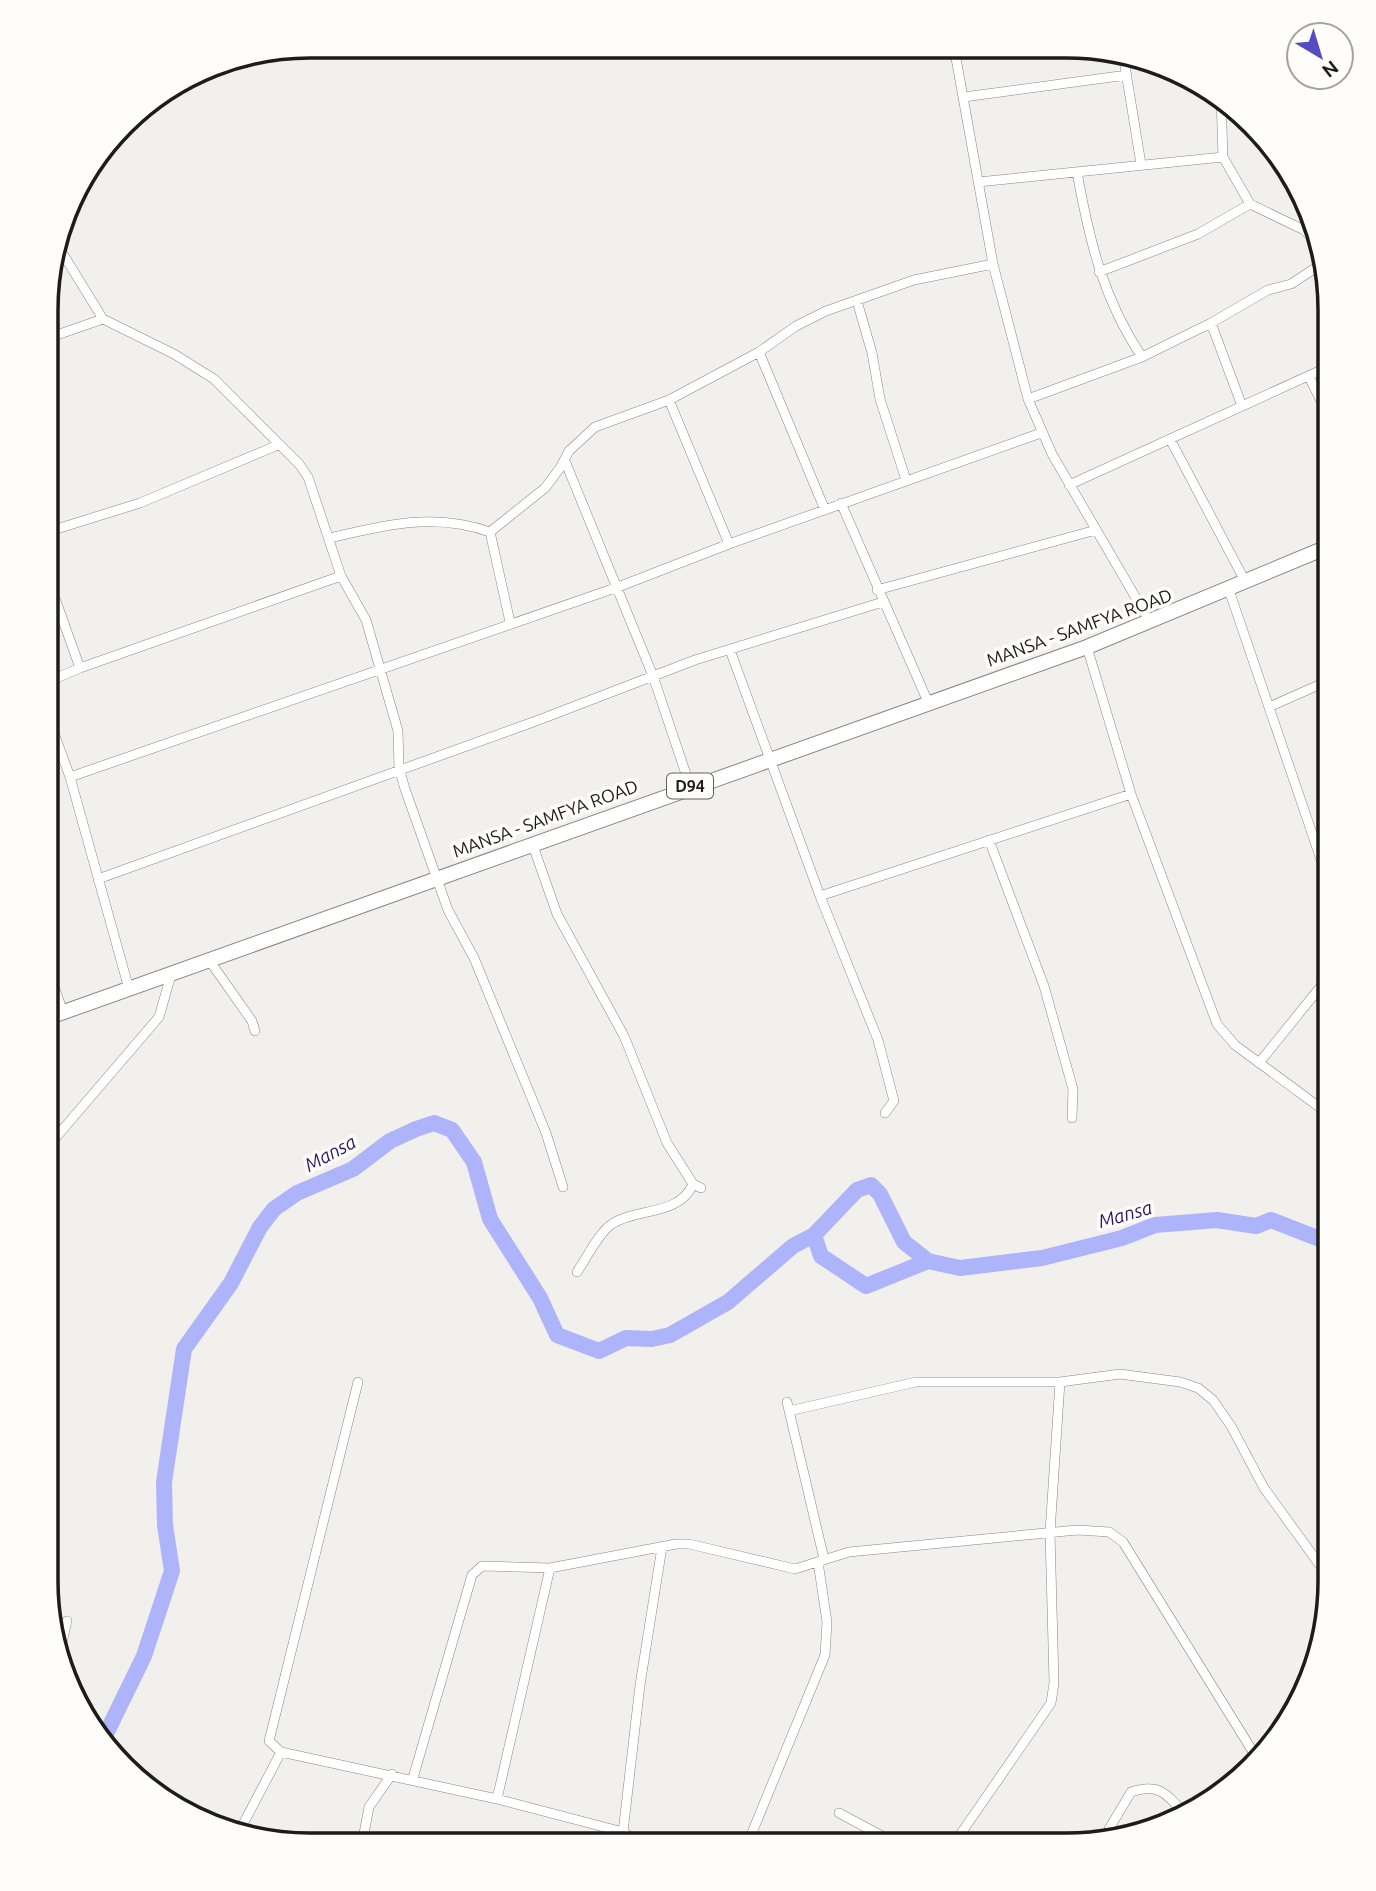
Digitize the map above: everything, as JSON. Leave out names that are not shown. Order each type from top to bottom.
[{"type":"main road","name":"MANSA - SAMFYA ROAD","points":[[58,1014],[1087,646],[1318,552]]},
{"type":"street","points":[[956,58],[993,264],[1028,399],[1041,433],[1069,485],[1150,622]]},
{"type":"street","points":[[1125,65],[1141,164]]},
{"type":"street","points":[[964,97],[1127,75]]},
{"type":"street","points":[[1221,111],[1223,157],[1250,204],[1306,232]]},
{"type":"street","points":[[978,183],[1223,157]]},
{"type":"street","points":[[1077,172],[1091,249],[1099,272],[1121,324],[1142,357]]},
{"type":"street","points":[[1099,272],[1198,234],[1250,204]]},
{"type":"street","points":[[64,256],[103,319],[202,371],[308,477],[341,576],[366,620],[398,731],[400,768],[449,910],[474,958],[546,1133],[563,1187]]},
{"type":"street","points":[[490,532],[545,488],[565,461],[569,450],[595,427],[669,400],[759,352],[806,321],[914,280],[993,264]]},
{"type":"street","points":[[1028,399],[1142,357],[1211,323],[1268,290],[1291,284],[1314,269]]},
{"type":"street","points":[[857,301],[872,353],[880,399],[906,480]]},
{"type":"street","points":[[58,335],[103,319]]},
{"type":"street","points":[[1211,323],[1242,406]]},
{"type":"street","points":[[759,352],[825,510]]},
{"type":"street","points":[[1069,485],[1318,372]]},
{"type":"street","points":[[1309,377],[1318,394]]},
{"type":"street","points":[[669,400],[729,544]]},
{"type":"street","points":[[69,777],[510,622],[618,587],[841,503],[1041,433]]},
{"type":"street","points":[[1170,439],[1246,583]]},
{"type":"street","points":[[58,529],[140,503],[278,445]]},
{"type":"street","points":[[565,461],[653,676],[690,786]]},
{"type":"street","points":[[841,503],[928,702]]},
{"type":"street","points":[[330,538],[416,520],[453,523],[490,532]]},
{"type":"street","points":[[877,590],[1096,530]]},
{"type":"street","points":[[490,532],[510,622]]},
{"type":"street","points":[[58,677],[341,576]]},
{"type":"street","points":[[1229,590],[1318,851]]},
{"type":"street","points":[[98,879],[400,768],[536,722],[653,676],[883,602]]},
{"type":"street","points":[[58,607],[80,668]]},
{"type":"street","points":[[1087,646],[1131,794],[1193,955],[1208,1006],[1217,1024],[1235,1045],[1318,1106]]},
{"type":"street","points":[[730,650],[820,896],[889,1074],[894,1101],[885,1113]]},
{"type":"street","points":[[1269,707],[1318,685]]},
{"type":"street","points":[[58,746],[129,989]]},
{"type":"street","points":[[820,896],[1131,794]]},
{"type":"street","points":[[989,840],[1056,1026],[1073,1089],[1072,1118]]},
{"type":"street","points":[[532,843],[557,914],[614,1016],[648,1090],[667,1143],[697,1186],[666,1206],[614,1222],[602,1232],[578,1272]]},
{"type":"street","points":[[209,960],[252,1021],[255,1031]]},
{"type":"street","points":[[58,1135],[159,1017],[171,975]]},
{"type":"street","points":[[1259,1063],[1318,990]]},
{"type":"street","points":[[58,998],[63,1012]]},
{"type":"street","points":[[752,1833],[825,1655],[827,1622],[821,1560],[788,1406],[916,1382],[1060,1382],[1121,1374],[1180,1382],[1198,1388],[1219,1409],[1264,1488],[1318,1562]]},
{"type":"street","points":[[358,1382],[269,1741],[281,1752],[413,1778],[623,1832],[640,1685],[662,1548]]},
{"type":"street","points":[[961,1833],[1051,1703],[1054,1683],[1050,1532],[1060,1382]]},
{"type":"street","points":[[413,1778],[472,1575],[482,1566],[550,1568],[689,1544],[785,1568],[804,1567],[849,1552],[1050,1532],[1108,1532],[1124,1542],[1252,1751]]},
{"type":"street","points":[[497,1799],[550,1568]]},
{"type":"street","points":[[64,1635],[67,1621]]},
{"type":"street","points":[[243,1824],[281,1752]]},
{"type":"street","points":[[364,1833],[369,1807],[392,1774]]},
{"type":"street","points":[[1109,1829],[1131,1792],[1147,1787],[1157,1788],[1177,1807]]},
{"type":"street","points":[[839,1814],[876,1833]]},
{"type":"waterway","name":"Mansa","points":[[107,1731],[144,1656],[172,1571],[165,1525],[164,1482],[184,1349],[231,1283],[260,1227],[274,1209],[297,1193],[353,1169],[390,1141],[416,1129],[434,1123],[452,1130],[474,1162],[490,1219],[540,1298],[557,1335],[599,1351],[626,1338],[652,1339],[670,1335],[728,1302],[793,1246],[814,1235],[857,1190],[871,1185],[880,1194],[904,1242],[928,1261],[960,1268],[1042,1258],[1122,1238],[1155,1225],[1217,1220],[1256,1226],[1271,1220],[1318,1238]]},
{"type":"waterway","name":"Mansa","points":[[814,1235],[821,1256],[866,1286],[928,1261]]}]
